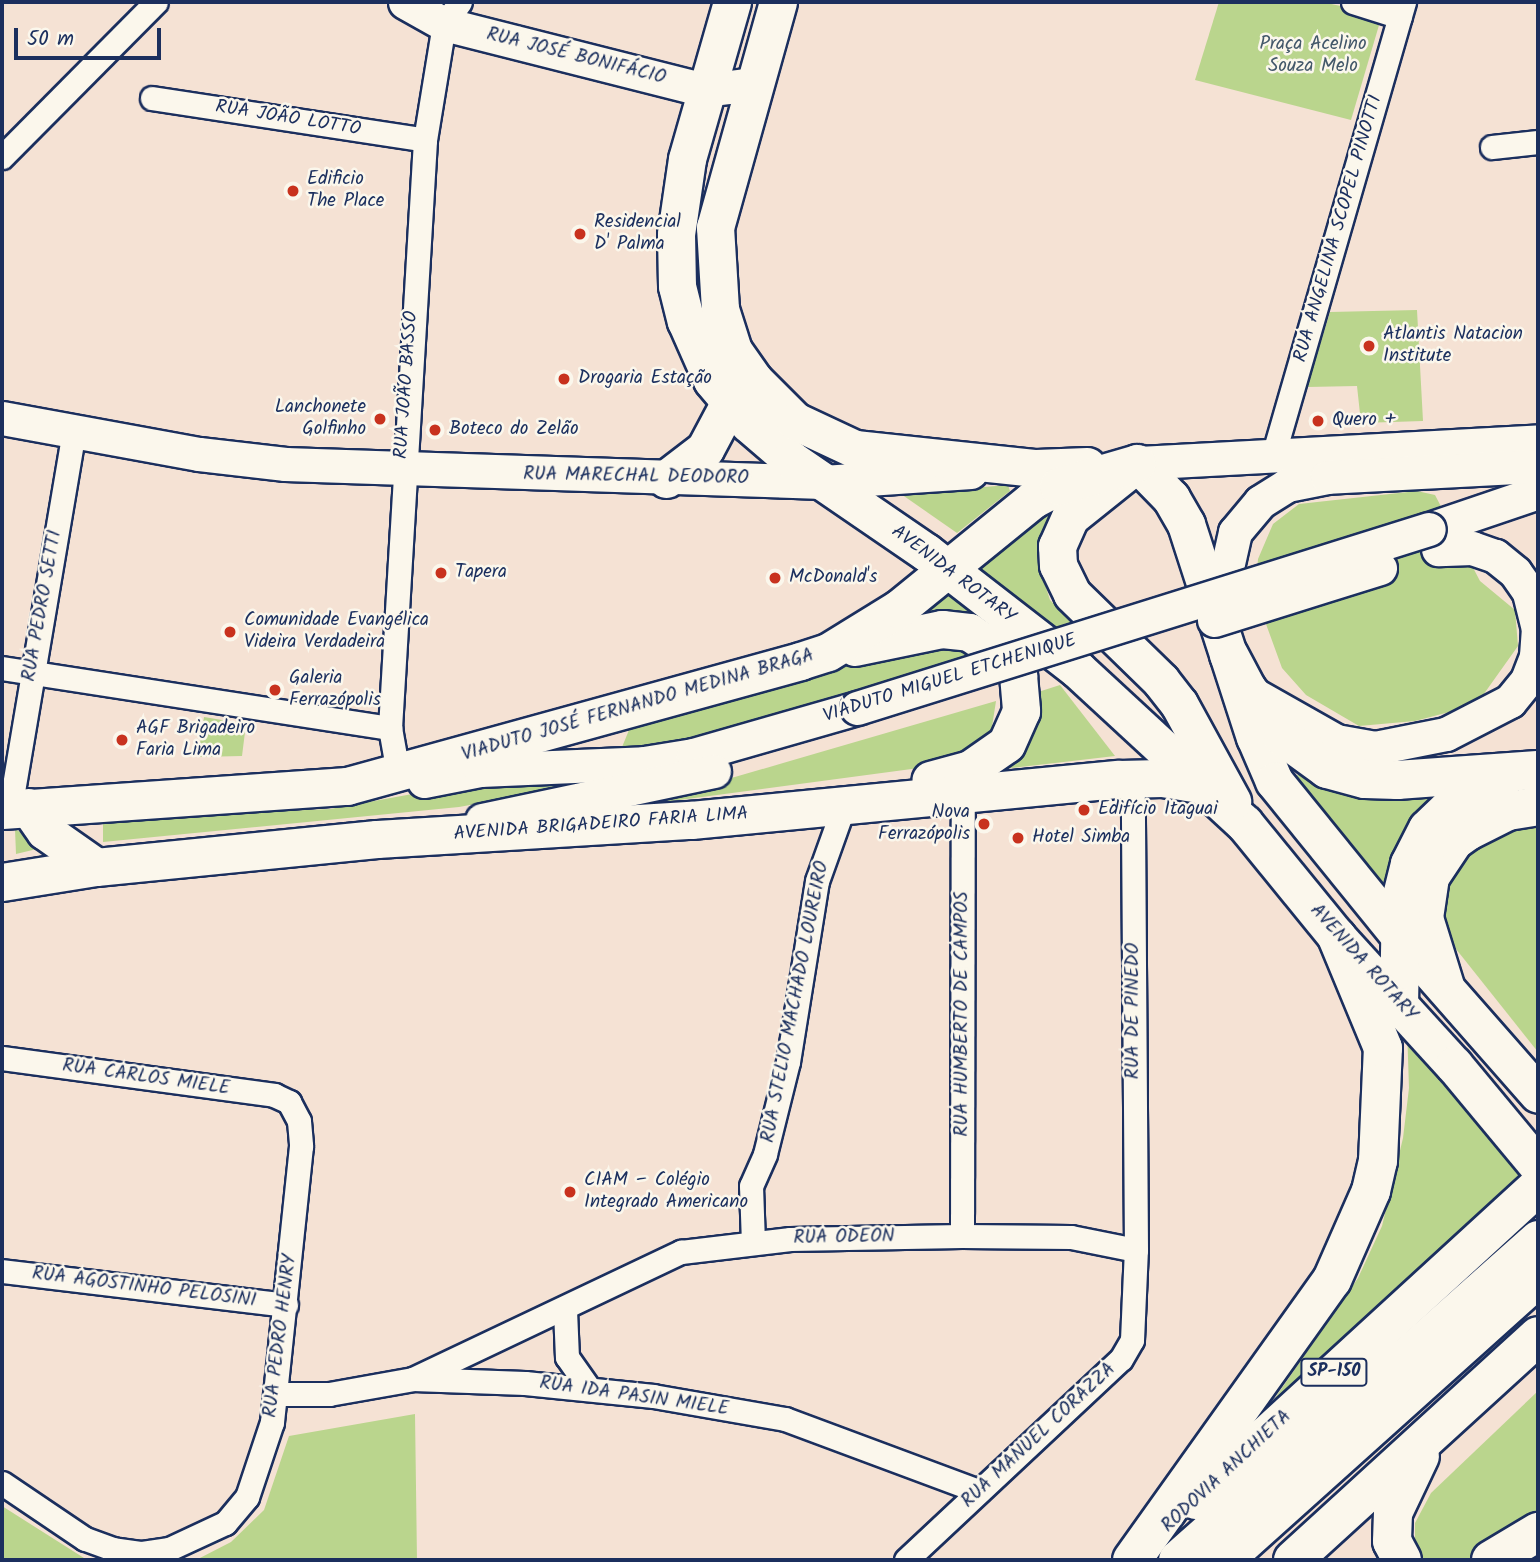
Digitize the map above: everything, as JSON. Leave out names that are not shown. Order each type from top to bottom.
[{"type":"highway","points":[[1229,655],[1247,690],[1283,737],[1327,769],[1344,775],[1397,780],[1529,769]]},
{"type":"highway","points":[[1399,1005],[1401,900],[1410,864],[1428,830],[1450,808],[1529,769]]},
{"type":"highway","points":[[1445,986],[1424,918],[1430,877],[1454,841],[1468,831],[1508,811],[1538,806]]},
{"type":"highway","points":[[1133,1560],[1332,1280],[1371,1191],[1379,1149],[1383,1048],[1337,937]]},
{"type":"highway","name":"RODOVIA ANCHIETA","points":[[1133,1560],[1538,1187]]},
{"type":"highway","name":"RODOVIA ANCHIETA","points":[[1178,1560],[1538,1240]]},
{"type":"highway","points":[[1224,1560],[1538,1278]]},
{"type":"highway","points":[[1293,1560],[1538,1336]]},
{"type":"highway","points":[[1402,1560],[1392,1541],[1395,1507],[1437,1429]]},
{"type":"highway","points":[[1491,1560],[1538,1532]]},
{"type":"main road","name":"AVENIDA ROTARY","points":[[732,2],[687,159],[676,234],[677,286],[699,358],[749,424],[823,482],[947,568],[1078,670],[1244,823],[1337,937],[1454,1065],[1538,1166]]},
{"type":"main road","points":[[778,2],[717,212],[714,244],[720,309],[733,350],[754,380],[796,421],[855,449],[1036,468]]},
{"type":"main road","points":[[666,479],[705,449],[730,402]]},
{"type":"main road","points":[[1244,823],[1179,704],[1161,681],[1072,594],[1058,565],[1058,546],[1070,517],[1136,463],[1171,498],[1186,524],[1274,781],[1402,939],[1538,1094]]},
{"type":"main road","name":"RUA MARECHAL DEODORO","points":[[1036,468],[1136,463]]},
{"type":"main road","name":"VIADUTO JOSÉ FERNANDO MEDINA BRAGA","points":[[347,786],[406,772],[828,652],[898,609],[1032,500],[1058,486],[1136,463]]},
{"type":"main road","points":[[828,652],[942,629],[969,632],[1006,657],[1018,675],[1022,696],[1016,727],[1006,744],[986,761],[845,803]]},
{"type":"main road","name":"AVENIDA BRIGADEIRO FARIA LIMA","points":[[2,882],[96,867],[377,839],[691,820],[845,803],[1119,779],[1161,778],[1200,784]]},
{"type":"main road","points":[[14,802],[347,786]]},
{"type":"main road","points":[[14,802],[45,831],[96,867]]},
{"type":"street","points":[[2,157],[156,2]]},
{"type":"street","name":"RUA JOSÉ BONIFÁCIO","points":[[405,2],[452,13],[705,90],[753,84]]},
{"type":"street","points":[[1353,2],[1402,9]]},
{"type":"street","name":"RUA ANGELINA SCOPEL PINOTTI","points":[[1273,456],[1402,9]]},
{"type":"street","name":"RUA JOÃO BASSO","points":[[406,772],[395,756],[390,728],[402,468],[425,140],[452,13]]},
{"type":"street","name":"RUA JOÃO LOTTO","points":[[152,98],[425,140]]},
{"type":"street","points":[[1492,147],[1538,142]]},
{"type":"street","name":"RUA MARECHAL DEODORO","points":[[2,418],[285,464],[666,479],[823,482],[1036,468]]},
{"type":"street","name":"RUA PEDRO SETTI","points":[[14,802],[31,672],[74,431]]},
{"type":"street","name":"RUA MARECHAL DEODORO","points":[[1136,463],[1538,441]]},
{"type":"street","points":[[1216,617],[1235,532],[1260,502],[1287,485],[1327,477],[1538,466]]},
{"type":"street","name":"VIADUTO MIGUEL ETCHENIQUE","points":[[1434,542],[1538,492]]},
{"type":"street","name":"VIADUTO MIGUEL ETCHENIQUE","points":[[377,839],[655,786],[861,718],[1434,542],[1538,515]]},
{"type":"street","points":[[1247,690],[1336,741],[1375,748],[1446,734],[1500,709],[1519,691],[1536,656],[1538,629],[1529,592],[1515,572],[1495,556],[1472,548],[1434,542]]},
{"type":"street","points":[[2,667],[390,728]]},
{"type":"street","name":"VIADUTO MIGUEL ETCHENIQUE","points":[[347,786],[394,787],[480,771],[644,763],[861,718]]},
{"type":"street","name":"RUA DE PINEDO","points":[[1119,779],[1133,791],[1136,1250]]},
{"type":"street","name":"RUA HUMBERTO DE CAMPOS","points":[[962,1236],[963,792]]},
{"type":"street","name":"RUA STELIO MACHADO LOUREIRO","points":[[752,1243],[751,1186],[765,1154],[788,1062],[817,881],[845,803]]},
{"type":"street","name":"RUA CARLOS MIELE","points":[[2,1058],[274,1095],[289,1102]]},
{"type":"street","name":"RUA PEDRO HENRY","points":[[2,1483],[85,1539],[139,1553],[170,1549],[225,1523],[247,1497],[266,1443],[276,1394],[286,1305],[301,1146],[299,1121],[289,1102]]},
{"type":"street","name":"RUA ODEON","points":[[413,1379],[565,1310],[614,1281],[681,1252],[752,1243],[962,1236],[1071,1237],[1136,1250]]},
{"type":"street","name":"RUA MANUEL CORAZZA","points":[[905,1560],[1121,1359],[1134,1328],[1136,1250]]},
{"type":"street","name":"RUA AGOSTINHO PELOSINI","points":[[2,1271],[286,1305]]},
{"type":"street","points":[[565,1310],[567,1357],[589,1389]]},
{"type":"street","name":"RUA IDA PASIN MIELE","points":[[276,1394],[329,1394],[413,1379],[589,1389],[785,1419],[979,1491]]},
{"type":"green space","name":"Praça Acelino Souza Melo","points":[[1219,2],[1322,2],[1382,15],[1351,120],[1195,80]]},
{"type":"green space","name":"Atlantis Natacion Institute","points":[[1417,310],[1423,421],[1361,423],[1357,386],[1307,387],[1330,312]]},
{"type":"green space","points":[[1008,485],[1010,491],[957,533],[901,494]]},
{"type":"green space","points":[[1417,491],[1435,495],[1480,581],[1515,610],[1518,646],[1476,705],[1415,721],[1359,726],[1306,695],[1282,668],[1255,594],[1258,559],[1273,524],[1299,504]]},
{"type":"green space","points":[[1069,497],[1039,546],[1037,559],[1050,600],[1077,627],[1057,633],[972,564]]},
{"type":"green space","points":[[947,587],[989,621],[964,612],[916,617]]},
{"type":"green space","points":[[954,639],[970,657],[719,739],[620,752],[629,730],[879,652]]},
{"type":"green space","points":[[1060,685],[1115,756],[995,770],[1035,693]]},
{"type":"green space","points":[[996,701],[991,733],[949,764],[657,803],[656,800]]},
{"type":"green space","points":[[204,717],[246,724],[242,756],[198,757]]},
{"type":"green space","points":[[1300,773],[1456,784],[1381,899],[1323,821],[1295,777]]},
{"type":"green space","points":[[605,775],[606,780],[459,807],[103,842],[103,819],[330,809],[429,791]]},
{"type":"green space","points":[[1538,812],[1538,1052],[1456,949],[1445,922],[1446,889],[1468,843]]},
{"type":"green space","points":[[15,829],[45,847],[16,854]]},
{"type":"green space","points":[[1407,1028],[1524,1170],[1266,1411],[1358,1278],[1382,1226],[1403,1138],[1409,1088]]},
{"type":"green space","points":[[1538,1391],[1538,1525],[1496,1552],[1471,1560],[1425,1560],[1415,1552],[1415,1523],[1431,1493]]},
{"type":"green space","points":[[415,1414],[417,1560],[196,1560],[231,1542],[264,1510],[289,1436]]},
{"type":"green space","points":[[2,1506],[84,1558],[90,1560],[2,1560]]},
{"type":"place","name":"Edificio The Place","points":[[293,191]]},
{"type":"place","name":"Residencial D' Palma","points":[[580,234]]},
{"type":"place","name":"Atlantis Natacion Institute","points":[[1369,346]]},
{"type":"place","name":"Drogaria Estação","points":[[564,379]]},
{"type":"place","name":"Lanchonete Golfinho","points":[[380,419]]},
{"type":"place","name":"Quero +","points":[[1318,421]]},
{"type":"place","name":"Boteco do Zelão","points":[[435,430]]},
{"type":"place","name":"Tapera","points":[[441,573]]},
{"type":"place","name":"McDonald's","points":[[775,578]]},
{"type":"place","name":"Comunidade Evangélica Videira Verdadeira","points":[[230,632]]},
{"type":"place","name":"Galeria Ferrazópolis","points":[[275,690]]},
{"type":"place","name":"AGF Brigadeiro Faria Lima","points":[[122,740]]},
{"type":"place","name":"Edifício Itaguai","points":[[1084,810]]},
{"type":"place","name":"Nova Ferrazópolis","points":[[984,824]]},
{"type":"place","name":"Hotel Simba","points":[[1018,838]]},
{"type":"place","name":"CIAM – Colégio Integrado Americano","points":[[570,1192]]}]
